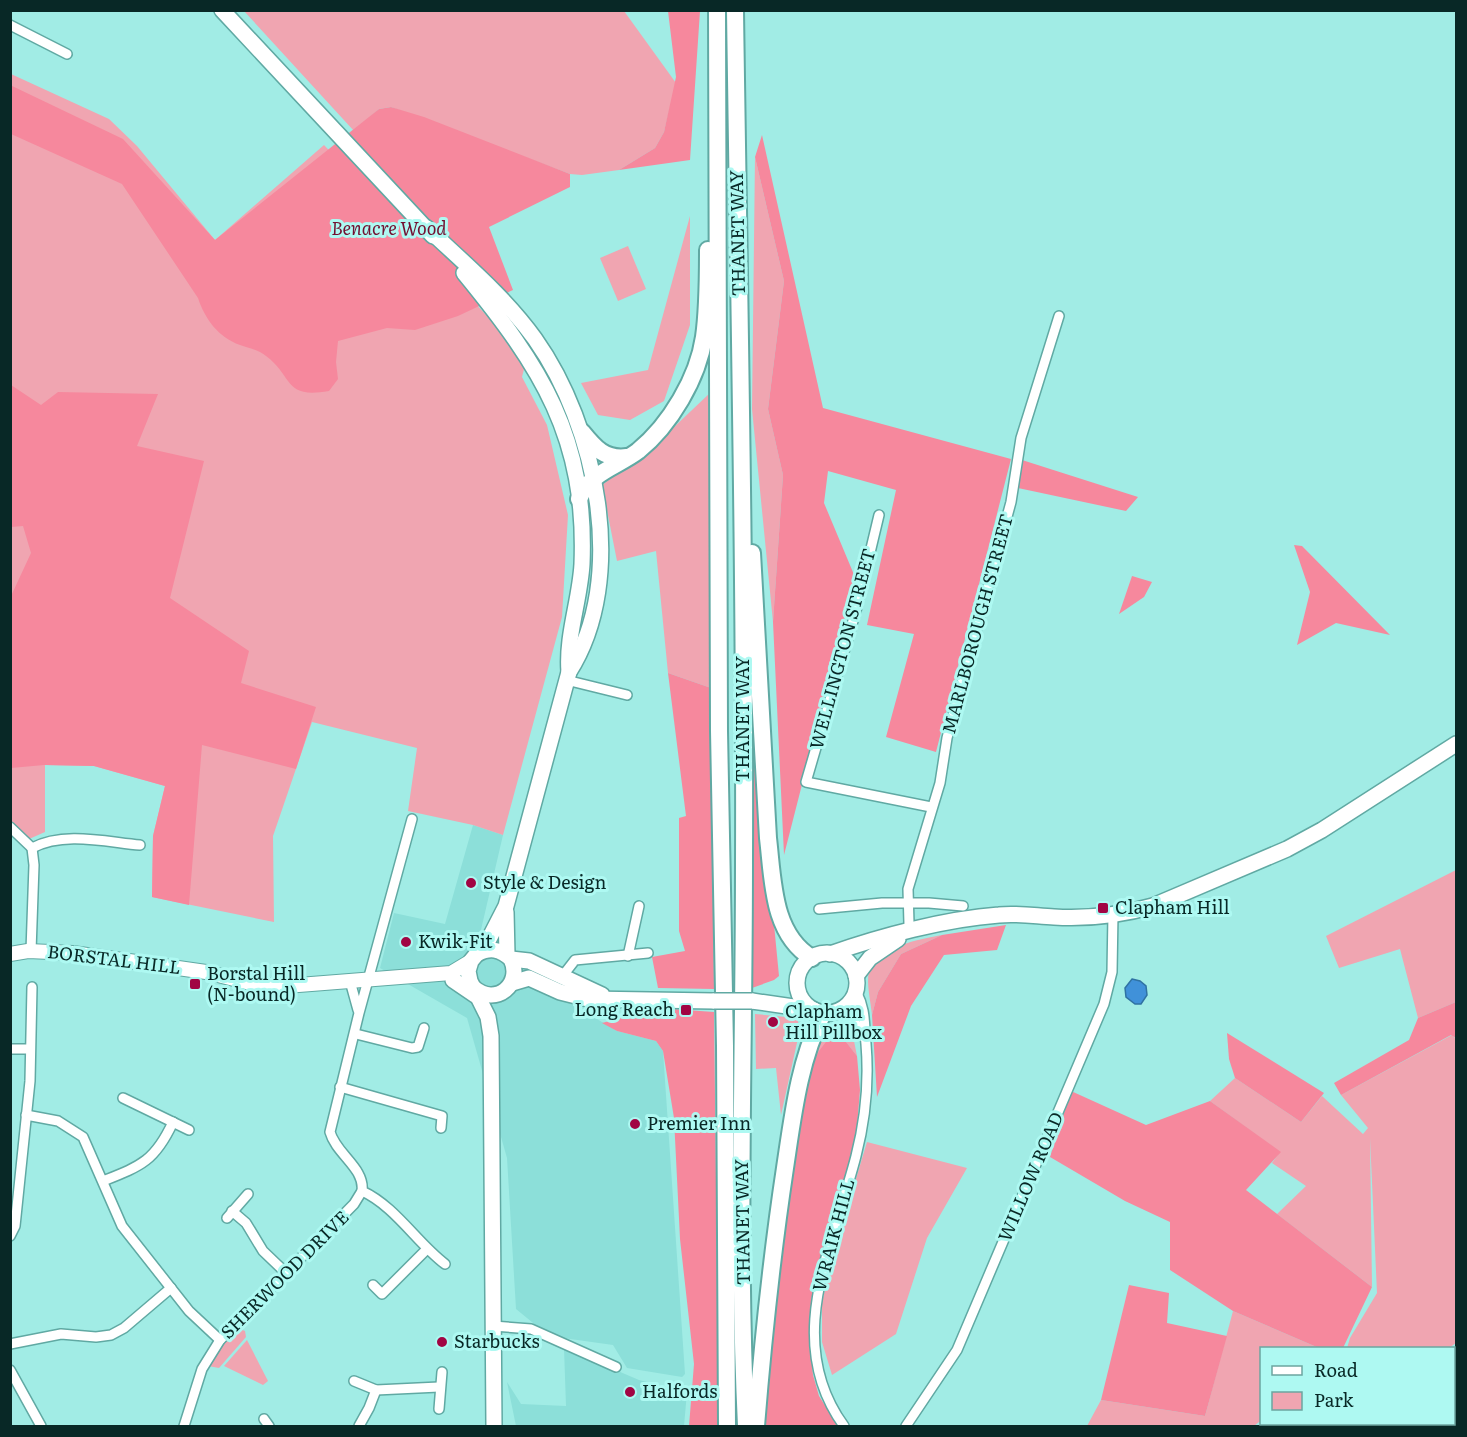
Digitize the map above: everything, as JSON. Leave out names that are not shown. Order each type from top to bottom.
[{"type":"highway","name":"THANET WAY","points":[[717,10],[719,731],[727,1426]]},
{"type":"highway","name":"THANET WAY","points":[[735,10],[741,429],[744,861],[742,1148],[746,1426]]},
{"type":"highway","points":[[579,499],[593,478],[630,456],[660,429],[678,405],[691,377],[704,339],[710,176],[719,114]]},
{"type":"highway","points":[[741,429],[755,591],[770,857],[783,929],[800,951],[812,958]]},
{"type":"highway","points":[[582,432],[602,453],[615,458],[630,456]]},
{"type":"highway","points":[[756,1426],[768,1281],[791,1131],[806,1054],[818,1012]]},
{"type":"main road","points":[[222,10],[426,228],[505,324],[538,373],[566,436],[579,499],[581,567],[579,597],[567,654],[568,676]]},
{"type":"main road","points":[[426,228],[494,290],[523,322],[559,376],[582,432],[593,478],[599,540],[590,628],[579,657],[568,676],[506,906],[489,939],[474,958],[468,971],[473,987],[486,1010],[491,1036]]},
{"type":"main road","points":[[818,1012],[801,999],[797,981],[799,972],[812,958],[876,939],[1000,914],[1089,917],[1153,906],[1287,849],[1323,830],[1456,744]]},
{"type":"main road","points":[[494,1426],[491,1036],[494,1011],[508,988],[514,969],[509,957],[506,906]]},
{"type":"main road","points":[[473,987],[485,995],[529,978],[571,996],[616,1000],[752,1001],[818,1012],[842,1009],[853,998],[856,984],[875,953],[912,932]]},
{"type":"main road","points":[[474,958],[489,950],[529,961],[561,978],[616,1000]]},
{"type":"main road","name":"BORSTAL HILL","points":[[10,954],[31,951],[73,953],[206,972],[254,984],[286,986],[451,973],[474,958]]},
{"type":"main road","points":[[830,954],[847,961],[856,984]]},
{"type":"main road","name":"BORSTAL HILL","points":[[432,975],[473,987]]},
{"type":"main road","points":[[453,980],[470,990],[486,1010]]},
{"type":"main road","points":[[752,1001],[782,994],[797,981]]},
{"type":"street","points":[[10,25],[67,54]]},
{"type":"street","name":"MARLBOROUGH STREET","points":[[912,932],[909,924],[908,889],[940,783],[947,738],[1011,502],[1021,438],[1059,316]]},
{"type":"street","name":"WELLINGTON STREET","points":[[879,514],[857,607],[806,782],[931,807]]},
{"type":"street","points":[[568,676],[627,695]]},
{"type":"street","points":[[412,819],[359,1013],[356,1034],[340,1087],[330,1132],[342,1155],[361,1178],[362,1191],[378,1200],[426,1250],[445,1264]]},
{"type":"street","points":[[10,827],[32,848],[34,865],[31,951]]},
{"type":"street","points":[[32,848],[54,840],[71,839],[140,845]]},
{"type":"street","points":[[828,920],[823,909],[908,903],[963,906]]},
{"type":"street","points":[[628,956],[639,906]]},
{"type":"street","name":"WILLOW ROAD","points":[[906,1426],[957,1350],[1104,1004],[1112,972],[1113,914]]},
{"type":"street","points":[[561,978],[575,960],[648,952]]},
{"type":"street","points":[[350,981],[359,1013]]},
{"type":"street","name":"WRAIK HILL","points":[[844,1426],[830,1404],[819,1379],[814,1324],[822,1272],[854,1165],[862,1126],[867,1068],[865,1012],[856,984]]},
{"type":"street","points":[[10,1236],[15,1226],[30,1081],[30,1049],[35,1001],[32,987]]},
{"type":"street","points":[[842,1009],[859,1027],[865,1039]]},
{"type":"street","points":[[356,1034],[412,1048],[418,1047],[424,1028]]},
{"type":"street","points":[[10,1049],[30,1049]]},
{"type":"street","points":[[340,1087],[442,1116],[441,1128]]},
{"type":"street","points":[[123,1098],[189,1130]]},
{"type":"street","points":[[26,1115],[58,1121],[83,1137],[122,1226],[189,1311],[220,1340]]},
{"type":"street","points":[[103,1180],[147,1162],[160,1148],[172,1122]]},
{"type":"street","name":"SHERWOOD DRIVE","points":[[184,1426],[202,1369],[220,1340],[354,1204],[362,1191]]},
{"type":"street","points":[[248,1194],[229,1214],[249,1228],[262,1251],[286,1273]]},
{"type":"street","points":[[373,1285],[382,1294],[426,1250]]},
{"type":"street","points":[[10,1344],[61,1334],[96,1337],[111,1335],[124,1328],[171,1288]]},
{"type":"street","points":[[493,1326],[531,1329],[616,1367]]},
{"type":"street","points":[[10,1370],[41,1426]]},
{"type":"street","points":[[439,1409],[442,1372]]},
{"type":"street","points":[[354,1381],[376,1390],[439,1387]]},
{"type":"street","points":[[359,1426],[376,1390]]},
{"type":"shaded area","points":[[473,825],[503,835],[477,947],[617,1031],[656,1041],[663,1051],[685,1374],[682,1377],[627,1368],[613,1345],[549,1336],[516,1309],[507,1158],[467,1018],[380,968],[394,913],[445,924]]},
{"type":"shaded area","points":[[1132,979],[1146,986],[1147,995],[1141,1004],[1135,1004],[1126,997],[1125,988]]},
{"type":"shaded area","points":[[564,1348],[639,1380],[687,1392],[684,1426],[516,1426],[507,1382],[521,1404],[566,1406]]},
{"type":"green space","points":[[244,11],[624,11],[676,83],[664,132],[655,148],[619,170],[582,175],[570,174],[391,107],[379,109],[354,131]]},
{"type":"green space","points":[[668,11],[700,11],[690,160],[619,170],[655,148],[664,132],[676,77]]},
{"type":"green space","points":[[11,74],[109,119],[137,146],[215,240],[324,145],[492,321],[525,365],[522,377],[547,425],[568,515],[562,617],[503,835],[473,825],[408,811],[417,748],[312,722],[273,836],[274,922],[152,897],[153,836],[165,786],[94,766],[45,765],[45,832],[29,839],[11,823]]},
{"type":"green space","name":"Benacre Wood","points":[[10,85],[123,139],[215,240],[379,109],[391,107],[424,117],[570,174],[570,187],[489,227],[513,290],[458,316],[415,330],[387,328],[338,341],[336,362],[338,379],[329,391],[304,392],[296,389],[275,364],[263,354],[232,342],[213,326],[198,298],[122,184],[11,134]]},
{"type":"green space","points":[[762,135],[823,408],[1011,459],[936,752],[886,737],[914,634],[867,625],[896,490],[828,471],[824,503],[855,577],[784,855],[773,622],[783,475],[768,409],[784,281],[755,157]]},
{"type":"green space","points":[[755,157],[784,281],[768,409],[783,475],[773,622],[752,409]]},
{"type":"green space","points":[[690,216],[690,325],[664,401],[630,420],[598,415],[581,383],[648,370]]},
{"type":"green space","points":[[628,246],[646,289],[618,301],[600,258]]},
{"type":"green space","points":[[11,385],[41,405],[58,392],[158,394],[137,446],[204,461],[170,598],[249,651],[241,683],[316,707],[296,769],[202,745],[189,905],[152,897],[153,836],[165,786],[94,766],[44,765],[11,768],[11,596],[31,553],[23,526],[11,527]]},
{"type":"green space","points":[[711,392],[711,688],[668,673],[656,551],[617,561],[602,485],[652,448]]},
{"type":"green space","points":[[1022,460],[1138,497],[1126,511],[1018,488]]},
{"type":"green space","points":[[1294,545],[1302,546],[1390,635],[1336,623],[1297,645],[1310,592]]},
{"type":"green space","points":[[1132,576],[1152,582],[1144,597],[1119,614]]},
{"type":"green space","points":[[749,666],[779,976],[752,988]]},
{"type":"green space","points":[[668,673],[711,688],[714,989],[658,988],[652,957],[685,951],[679,931],[679,818],[686,816]]},
{"type":"green space","points":[[1456,870],[1456,1002],[1418,1018],[1400,949],[1339,968],[1326,936]]},
{"type":"green space","points":[[1006,925],[997,950],[944,955],[911,1006],[877,1097],[872,1015],[878,992],[901,954],[942,935]]},
{"type":"green space","points":[[942,935],[901,954],[878,992],[872,1015],[868,982],[873,963],[889,950]]},
{"type":"green space","points":[[1456,1002],[1456,1038],[1451,1035],[1341,1095],[1334,1083],[1409,1040],[1418,1018]]},
{"type":"green space","points":[[658,1008],[714,1012],[719,1426],[689,1426],[694,1364],[680,1239],[674,1118],[663,1051],[656,1041],[617,1031],[602,1023]]},
{"type":"green space","points":[[755,1014],[797,1018],[800,1029],[781,1115],[776,1068],[756,1069]]},
{"type":"green space","points":[[842,1022],[852,1031],[857,1056],[843,1038],[807,1075],[820,1036]]},
{"type":"green space","points":[[1227,1033],[1324,1093],[1301,1122],[1235,1078],[1229,1059]]},
{"type":"green space","points":[[1452,1035],[1456,1039],[1456,1343],[1450,1347],[1347,1347],[1350,1338],[1377,1293],[1370,1138],[1372,1287],[1277,1214],[1306,1186],[1272,1163],[1280,1152],[1210,1101],[1235,1078],[1301,1122],[1322,1096],[1363,1134],[1368,1128],[1341,1095]]},
{"type":"green space","points":[[829,1038],[843,1038],[857,1056],[860,1090],[856,1138],[821,1257],[812,1295],[809,1333],[813,1375],[819,1396],[838,1426],[763,1426],[770,1295],[807,1075],[819,1051]]},
{"type":"green space","points":[[1071,1091],[1146,1125],[1210,1101],[1281,1152],[1246,1190],[1372,1287],[1343,1347],[1317,1347],[1233,1311],[1170,1270],[1170,1222],[1125,1201],[1050,1157]]},
{"type":"green space","points":[[867,1142],[967,1168],[927,1238],[896,1334],[832,1375],[822,1342],[822,1302],[837,1242]]},
{"type":"green space","points":[[1129,1285],[1169,1293],[1167,1323],[1227,1336],[1205,1416],[1101,1400]]},
{"type":"green space","points":[[1233,1311],[1317,1347],[1260,1347],[1260,1423],[1254,1426],[1087,1426],[1101,1400],[1205,1416]]},
{"type":"green space","points":[[240,1329],[245,1331],[246,1337],[219,1368],[208,1366],[221,1346]]},
{"type":"green space","points":[[247,1340],[268,1381],[263,1385],[224,1366]]},
{"type":"green space","points":[[1455,1371],[1456,1426],[1351,1426],[1455,1425]]},
{"type":"green space","points":[[1264,1425],[1339,1425],[1339,1426]]},
{"type":"place","name":"Style & Design","points":[[471,883]]},
{"type":"place","name":"Clapham Hill","points":[[1103,908]]},
{"type":"place","name":"Kwik-Fit","points":[[406,942]]},
{"type":"place","name":"Borstal Hill (N-bound)","points":[[195,984]]},
{"type":"place","name":"Long Reach","points":[[686,1010]]},
{"type":"place","name":"Clapham Hill Pillbox","points":[[773,1022]]},
{"type":"place","name":"Premier Inn","points":[[635,1124]]},
{"type":"place","name":"Starbucks","points":[[442,1342]]},
{"type":"place","name":"Halfords","points":[[630,1392]]}]
